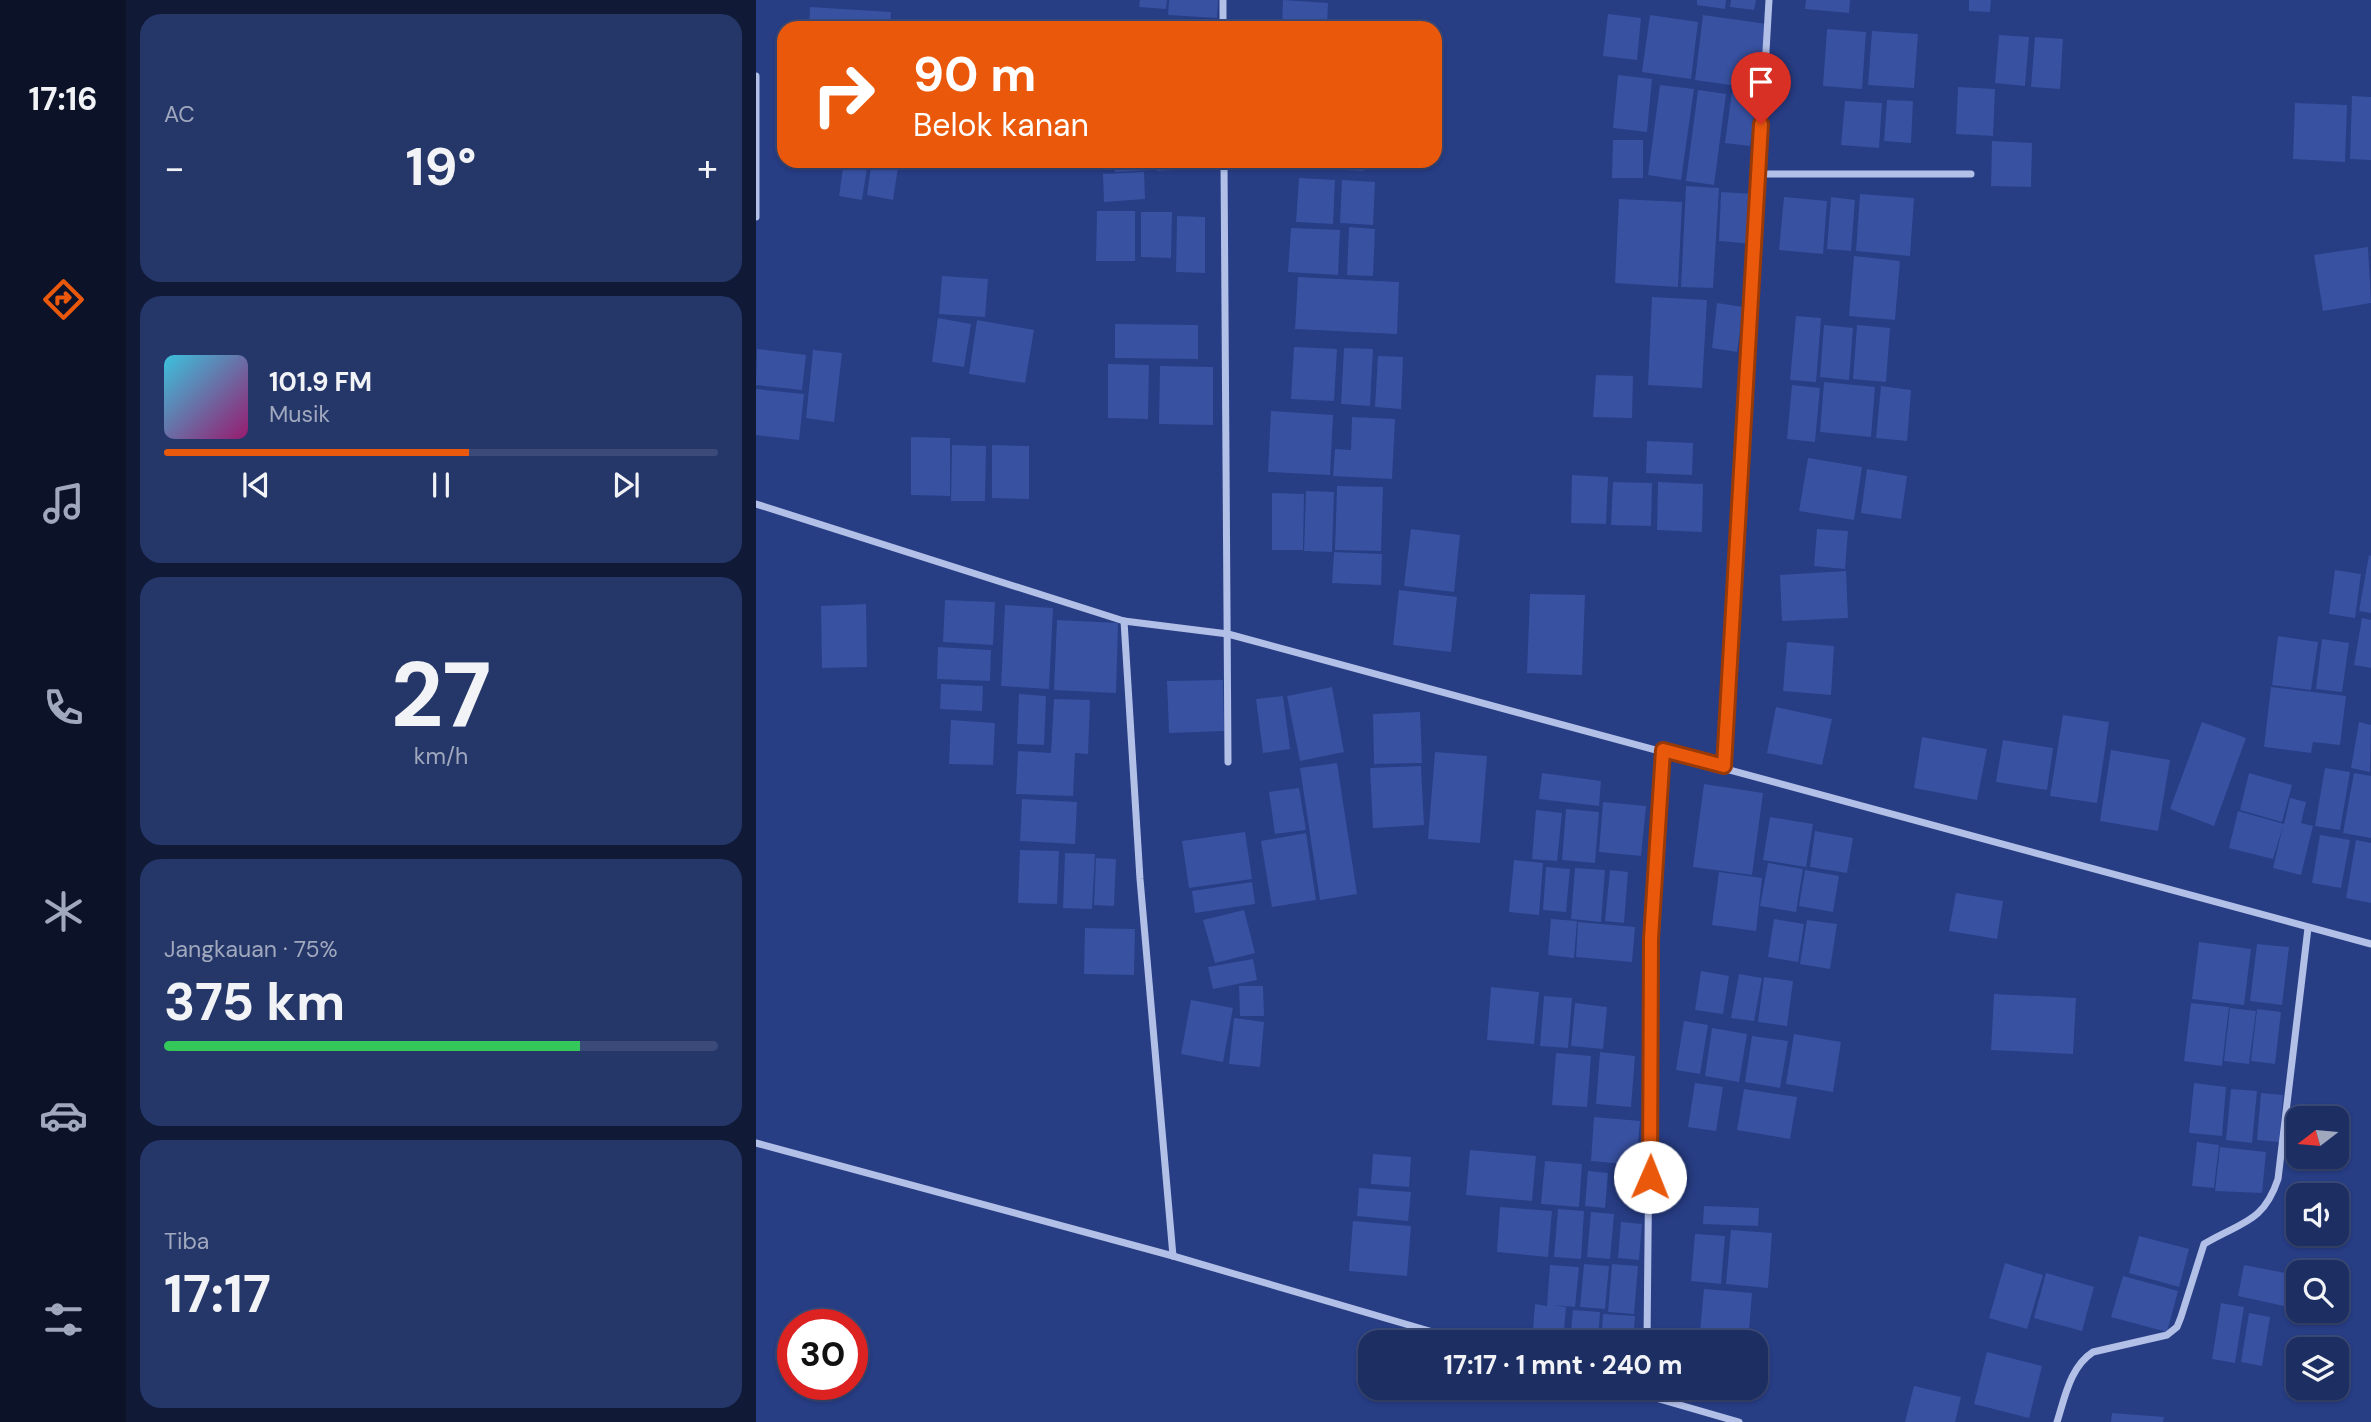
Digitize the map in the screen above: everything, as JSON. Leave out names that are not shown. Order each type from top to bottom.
[{"type":"street","points":[[1223,0],[1223,21]]},
{"type":"street","points":[[1724,766],[1769,0]]},
{"type":"street","points":[[756,76],[756,217]]},
{"type":"street","points":[[1224,168],[1228,762]]},
{"type":"street","points":[[1758,174],[1971,174]]},
{"type":"street","points":[[756,504],[1124,621],[1228,634],[1724,766],[2371,944]]},
{"type":"street","points":[[1124,621],[1140,879],[1173,1255]]},
{"type":"street","points":[[1647,1330],[1651,939],[1663,750]]},
{"type":"street","points":[[2057,1422],[2070,1381],[2084,1358],[2093,1352],[2167,1335],[2181,1317],[2204,1244],[2254,1218],[2273,1195],[2278,1179],[2308,928]]},
{"type":"street","points":[[756,1143],[1173,1255],[1426,1330]]},
{"type":"street","points":[[1673,1400],[1739,1422]]},
{"type":"building","points":[[1140,0],[1167,0],[1166,9],[1139,7]]},
{"type":"building","points":[[1169,0],[1218,0],[1217,18],[1168,15]]},
{"type":"building","points":[[1283,0],[1328,3],[1327,21],[1282,21]]},
{"type":"building","points":[[1697,0],[1726,0],[1725,9],[1697,5]]},
{"type":"building","points":[[1731,0],[1756,0],[1754,10],[1730,7]]},
{"type":"building","points":[[1806,0],[1850,0],[1849,13],[1805,9]]},
{"type":"building","points":[[1969,0],[1991,0],[1990,12],[1969,11]]},
{"type":"building","points":[[810,7],[891,12],[890,21],[809,21]]},
{"type":"building","points":[[1608,14],[1641,18],[1637,60],[1603,56]]},
{"type":"building","points":[[1650,15],[1698,22],[1691,79],[1642,72]]},
{"type":"building","points":[[1703,15],[1767,24],[1758,89],[1695,80]]},
{"type":"building","points":[[1827,29],[1866,32],[1862,89],[1823,86]]},
{"type":"building","points":[[1872,31],[1918,34],[1914,88],[1868,85]]},
{"type":"building","points":[[1999,35],[2029,37],[2025,86],[1995,83]]},
{"type":"building","points":[[2035,37],[2063,39],[2060,89],[2031,87]]},
{"type":"building","points":[[1618,75],[1652,79],[1647,132],[1613,128]]},
{"type":"building","points":[[1660,85],[1694,89],[1681,180],[1648,175]]},
{"type":"building","points":[[1958,87],[1995,89],[1993,136],[1956,134]]},
{"type":"building","points":[[1698,90],[1726,94],[1714,185],[1686,181]]},
{"type":"building","points":[[1732,92],[1757,95],[1750,146],[1725,143]]},
{"type":"building","points":[[2352,96],[2371,97],[2371,160],[2350,159]]},
{"type":"building","points":[[1887,100],[1913,101],[1911,143],[1884,141]]},
{"type":"building","points":[[1845,101],[1882,103],[1879,148],[1841,145]]},
{"type":"building","points":[[2295,103],[2347,105],[2345,162],[2293,159]]},
{"type":"building","points":[[1613,140],[1643,140],[1643,178],[1612,178]]},
{"type":"building","points":[[1992,141],[2032,143],[2031,187],[1991,186]]},
{"type":"building","points":[[843,168],[867,168],[862,200],[839,196]]},
{"type":"building","points":[[871,168],[898,168],[893,200],[867,195]]},
{"type":"building","points":[[1115,168],[1152,170],[1115,172]]},
{"type":"building","points":[[1157,168],[1208,168],[1157,171]]},
{"type":"building","points":[[1322,168],[1364,168],[1364,171]]},
{"type":"building","points":[[1144,172],[1145,199],[1104,202],[1103,174]]},
{"type":"building","points":[[1299,178],[1335,180],[1333,224],[1296,222]]},
{"type":"building","points":[[1342,180],[1375,182],[1373,225],[1340,223]]},
{"type":"building","points":[[1686,186],[1719,188],[1713,288],[1681,287]]},
{"type":"building","points":[[1721,192],[1756,194],[1753,244],[1719,241]]},
{"type":"building","points":[[1860,194],[1914,198],[1910,256],[1856,251]]},
{"type":"building","points":[[1784,197],[1827,201],[1823,254],[1779,250]]},
{"type":"building","points":[[1831,197],[1855,200],[1851,251],[1827,249]]},
{"type":"building","points":[[1619,199],[1682,202],[1678,287],[1615,283]]},
{"type":"building","points":[[1097,211],[1135,211],[1135,261],[1096,261]]},
{"type":"building","points":[[1141,212],[1172,212],[1171,258],[1141,257]]},
{"type":"building","points":[[1177,216],[1205,217],[1205,273],[1176,272]]},
{"type":"building","points":[[1349,227],[1375,229],[1373,276],[1347,275]]},
{"type":"building","points":[[1291,228],[1340,230],[1338,275],[1288,272]]},
{"type":"building","points":[[2368,247],[2371,303],[2323,311],[2314,255]]},
{"type":"building","points":[[1854,256],[1900,261],[1895,320],[1849,316]]},
{"type":"building","points":[[942,276],[988,279],[985,317],[939,314]]},
{"type":"building","points":[[1298,277],[1399,282],[1397,334],[1295,329]]},
{"type":"building","points":[[1652,297],[1707,300],[1702,388],[1648,385]]},
{"type":"building","points":[[1717,303],[1743,307],[1737,352],[1712,348]]},
{"type":"building","points":[[1796,316],[1821,318],[1816,382],[1790,380]]},
{"type":"building","points":[[938,318],[971,324],[964,367],[932,362]]},
{"type":"building","points":[[977,320],[1034,330],[1025,383],[969,374]]},
{"type":"building","points":[[1115,324],[1198,325],[1198,359],[1115,358]]},
{"type":"building","points":[[1824,325],[1853,328],[1849,380],[1820,377]]},
{"type":"building","points":[[1857,325],[1890,328],[1886,382],[1853,379]]},
{"type":"building","points":[[1294,347],[1337,349],[1334,401],[1291,399]]},
{"type":"building","points":[[1344,348],[1373,349],[1370,406],[1341,404]]},
{"type":"building","points":[[757,349],[806,355],[802,390],[756,385]]},
{"type":"building","points":[[813,350],[842,353],[834,422],[806,418]]},
{"type":"building","points":[[1378,356],[1403,357],[1401,409],[1375,407]]},
{"type":"building","points":[[1108,364],[1149,365],[1148,419],[1108,418]]},
{"type":"building","points":[[1160,366],[1213,367],[1213,425],[1159,424]]},
{"type":"building","points":[[1596,375],[1633,376],[1632,418],[1593,417]]},
{"type":"building","points":[[1824,382],[1875,387],[1871,437],[1820,432]]},
{"type":"building","points":[[1792,385],[1820,388],[1815,442],[1787,439]]},
{"type":"building","points":[[1881,386],[1911,390],[1907,441],[1876,438]]},
{"type":"building","points":[[756,389],[804,394],[799,440],[756,435]]},
{"type":"building","points":[[1271,411],[1333,415],[1330,475],[1268,472]]},
{"type":"building","points":[[1352,417],[1395,419],[1392,479],[1333,476],[1335,449],[1351,450]]},
{"type":"building","points":[[911,437],[950,438],[950,496],[911,495]]},
{"type":"building","points":[[1647,441],[1693,443],[1692,475],[1646,473]]},
{"type":"building","points":[[952,445],[986,446],[985,501],[951,501]]},
{"type":"building","points":[[992,445],[1029,446],[1029,499],[992,498]]},
{"type":"building","points":[[1808,458],[1862,467],[1854,520],[1799,511]]},
{"type":"building","points":[[1867,469],[1907,476],[1901,519],[1861,513]]},
{"type":"building","points":[[1572,475],[1608,477],[1606,524],[1571,523]]},
{"type":"building","points":[[1613,482],[1652,483],[1651,526],[1611,525]]},
{"type":"building","points":[[1658,482],[1703,484],[1702,532],[1657,530]]},
{"type":"building","points":[[1337,486],[1383,487],[1381,551],[1335,550]]},
{"type":"building","points":[[1306,491],[1334,492],[1332,552],[1304,551]]},
{"type":"building","points":[[1272,493],[1304,494],[1303,550],[1272,550]]},
{"type":"building","points":[[1411,529],[1460,535],[1454,592],[1404,586]]},
{"type":"building","points":[[1817,529],[1848,531],[1845,569],[1814,566]]},
{"type":"building","points":[[1334,552],[1382,554],[1381,585],[1332,583]]},
{"type":"building","points":[[2369,555],[2371,556],[2371,613],[2359,611]]},
{"type":"building","points":[[2335,570],[2361,574],[2355,618],[2329,614]]},
{"type":"building","points":[[1846,571],[1848,618],[1782,621],[1780,575]]},
{"type":"building","points":[[1399,590],[1457,597],[1451,652],[1393,645]]},
{"type":"building","points":[[1530,594],[1585,595],[1582,675],[1527,673]]},
{"type":"building","points":[[945,600],[995,602],[993,645],[943,642]]},
{"type":"building","points":[[866,604],[867,667],[822,668],[821,606]]},
{"type":"building","points":[[1005,605],[1053,608],[1049,689],[1001,686]]},
{"type":"building","points":[[2362,618],[2371,620],[2371,668],[2354,665]]},
{"type":"building","points":[[1057,620],[1118,623],[1116,693],[1054,690]]},
{"type":"building","points":[[2278,636],[2318,642],[2311,690],[2272,685]]},
{"type":"building","points":[[2322,639],[2349,643],[2342,692],[2316,689]]},
{"type":"building","points":[[1787,642],[1834,646],[1831,695],[1783,691]]},
{"type":"building","points":[[938,647],[991,650],[990,681],[937,679]]},
{"type":"building","points":[[1223,680],[1224,731],[1169,733],[1167,681]]},
{"type":"building","points":[[941,684],[983,686],[982,711],[940,709]]},
{"type":"building","points":[[1332,687],[1344,752],[1300,761],[1287,696]]},
{"type":"building","points":[[2271,687],[2346,696],[2340,745],[2313,742],[2311,753],[2264,747]]},
{"type":"building","points":[[1019,694],[1046,696],[1044,745],[1017,744]]},
{"type":"building","points":[[1283,696],[1290,749],[1263,753],[1256,699]]},
{"type":"building","points":[[1054,699],[1090,700],[1088,754],[1075,753],[1073,796],[1016,794],[1018,751],[1051,753]]},
{"type":"building","points":[[1776,707],[1832,719],[1822,765],[1767,753]]},
{"type":"building","points":[[1420,712],[1422,763],[1374,764],[1373,714]]},
{"type":"building","points":[[2063,715],[2109,722],[2097,803],[2050,796]]},
{"type":"building","points":[[951,720],[995,723],[993,765],[949,764]]},
{"type":"building","points":[[2202,722],[2246,738],[2214,826],[2170,809]]},
{"type":"building","points":[[2359,722],[2371,725],[2370,772],[2351,768]]},
{"type":"building","points":[[1922,737],[1987,749],[1977,800],[1914,788]]},
{"type":"building","points":[[2003,740],[2053,748],[2047,790],[1996,782]]},
{"type":"building","points":[[2111,750],[2170,760],[2158,831],[2100,821]]},
{"type":"building","points":[[1435,752],[1487,756],[1480,843],[1428,839]]},
{"type":"building","points":[[1337,763],[1357,894],[1320,900],[1300,768]]},
{"type":"building","points":[[1421,766],[1424,825],[1373,828],[1370,768]]},
{"type":"building","points":[[2325,768],[2350,772],[2340,830],[2315,826]]},
{"type":"building","points":[[1542,773],[1601,781],[1599,806],[1539,799]]},
{"type":"building","points":[[2249,773],[2292,785],[2282,822],[2240,810]]},
{"type":"building","points":[[2354,773],[2371,776],[2371,838],[2343,833]]},
{"type":"building","points":[[1704,784],[1763,793],[1752,875],[1693,867]]},
{"type":"building","points":[[1299,788],[1306,830],[1275,834],[1269,792]]},
{"type":"building","points":[[2290,798],[2306,802],[2301,823],[2313,826],[2301,875],[2273,868],[2283,826],[2273,859],[2229,848],[2238,811],[2284,824]]},
{"type":"building","points":[[1022,799],[1077,802],[1075,844],[1020,841]]},
{"type":"building","points":[[1603,802],[1646,806],[1641,856],[1599,852]]},
{"type":"building","points":[[1566,809],[1599,812],[1595,863],[1562,860]]},
{"type":"building","points":[[1536,810],[1562,813],[1557,861],[1532,859]]},
{"type":"building","points":[[1770,817],[1813,824],[1806,867],[1763,860]]},
{"type":"building","points":[[1815,831],[1853,838],[1847,873],[1810,867]]},
{"type":"building","points":[[1245,832],[1252,879],[1189,888],[1182,841]]},
{"type":"building","points":[[1306,833],[1316,900],[1272,907],[1261,841]]},
{"type":"building","points":[[2320,835],[2350,840],[2341,888],[2312,883]]},
{"type":"building","points":[[2356,840],[2371,843],[2371,903],[2346,898]]},
{"type":"building","points":[[1020,850],[1059,851],[1057,904],[1018,903]]},
{"type":"building","points":[[1065,853],[1095,854],[1092,909],[1063,908]]},
{"type":"building","points":[[1096,858],[1116,859],[1114,906],[1094,905]]},
{"type":"building","points":[[1514,860],[1543,863],[1539,915],[1509,912]]},
{"type":"building","points":[[1768,863],[1803,869],[1796,912],[1760,906]]},
{"type":"building","points":[[1546,867],[1570,869],[1566,912],[1543,910]]},
{"type":"building","points":[[1575,868],[1605,870],[1601,922],[1571,919]]},
{"type":"building","points":[[1610,870],[1628,872],[1624,923],[1605,921]]},
{"type":"building","points":[[1805,870],[1839,876],[1833,912],[1799,906]]},
{"type":"building","points":[[1719,872],[1762,878],[1756,931],[1712,925]]},
{"type":"building","points":[[1252,882],[1255,904],[1195,913],[1192,891]]},
{"type":"building","points":[[1956,893],[2003,901],[1997,939],[1949,931]]},
{"type":"building","points":[[1244,910],[1255,953],[1215,963],[1203,920]]},
{"type":"building","points":[[1551,919],[1577,921],[1574,958],[1548,955]]},
{"type":"building","points":[[1774,919],[1804,924],[1798,962],[1768,957]]},
{"type":"building","points":[[1807,920],[1837,924],[1830,969],[1800,964]]},
{"type":"building","points":[[1578,922],[1635,927],[1632,962],[1576,957]]},
{"type":"building","points":[[1085,928],[1135,929],[1134,975],[1084,974]]},
{"type":"building","points":[[2199,942],[2251,949],[2244,1005],[2192,999]]},
{"type":"building","points":[[2257,944],[2289,947],[2282,1005],[2250,1001]]},
{"type":"building","points":[[1253,959],[1257,980],[1213,989],[1208,967]]},
{"type":"building","points":[[1701,971],[1729,976],[1723,1014],[1695,1010]]},
{"type":"building","points":[[1739,974],[1762,978],[1754,1021],[1731,1018]]},
{"type":"building","points":[[1764,977],[1793,981],[1787,1026],[1758,1022]]},
{"type":"building","points":[[1239,986],[1263,986],[1264,1016],[1240,1016]]},
{"type":"building","points":[[1491,987],[1539,992],[1534,1044],[1487,1040]]},
{"type":"building","points":[[1994,994],[2076,998],[2073,1054],[1991,1050]]},
{"type":"building","points":[[1544,996],[1572,998],[1568,1048],[1540,1046]]},
{"type":"building","points":[[1191,1000],[1233,1008],[1223,1062],[1181,1054]]},
{"type":"building","points":[[1575,1003],[1607,1007],[1603,1049],[1571,1046]]},
{"type":"building","points":[[2191,1003],[2229,1007],[2222,1066],[2184,1061]]},
{"type":"building","points":[[2230,1008],[2256,1011],[2249,1064],[2224,1061]]},
{"type":"building","points":[[2257,1009],[2281,1012],[2275,1064],[2251,1061]]},
{"type":"building","points":[[1234,1018],[1264,1022],[1260,1067],[1229,1064]]},
{"type":"building","points":[[1684,1021],[1708,1025],[1700,1074],[1676,1070]]},
{"type":"building","points":[[1712,1028],[1747,1034],[1739,1082],[1705,1076]]},
{"type":"building","points":[[1794,1034],[1841,1042],[1833,1092],[1786,1084]]},
{"type":"building","points":[[1752,1036],[1788,1041],[1780,1088],[1745,1082]]},
{"type":"building","points":[[1600,1052],[1635,1056],[1631,1107],[1596,1104]]},
{"type":"building","points":[[1556,1053],[1591,1056],[1587,1107],[1552,1105]]},
{"type":"building","points":[[1695,1083],[1723,1087],[1716,1131],[1688,1127]]},
{"type":"building","points":[[2194,1083],[2226,1087],[2222,1136],[2189,1133]]},
{"type":"building","points":[[1744,1089],[1797,1097],[1790,1139],[1737,1130]]},
{"type":"building","points":[[2231,1089],[2257,1091],[2252,1143],[2226,1140]]},
{"type":"building","points":[[2261,1093],[2283,1095],[2279,1142],[2257,1140]]},
{"type":"building","points":[[1594,1117],[1640,1121],[1636,1165],[1591,1161]]},
{"type":"building","points":[[2197,1142],[2219,1145],[2214,1188],[2192,1186]]},
{"type":"building","points":[[2220,1147],[2266,1152],[2262,1193],[2215,1191]]},
{"type":"building","points":[[1470,1150],[1536,1156],[1532,1201],[1466,1195]]},
{"type":"building","points":[[1373,1154],[1411,1157],[1409,1187],[1371,1184]]},
{"type":"building","points":[[1545,1161],[1582,1164],[1579,1207],[1541,1204]]},
{"type":"building","points":[[1588,1171],[1608,1173],[1605,1208],[1585,1206]]},
{"type":"building","points":[[1359,1188],[1411,1192],[1408,1221],[1357,1216]]},
{"type":"building","points":[[1704,1206],[1759,1208],[1758,1226],[1703,1224]]},
{"type":"building","points":[[1500,1207],[1552,1211],[1548,1257],[1497,1252]]},
{"type":"building","points":[[1558,1209],[1584,1211],[1581,1259],[1554,1257]]},
{"type":"building","points":[[1591,1212],[1614,1214],[1610,1259],[1587,1257]]},
{"type":"building","points":[[1353,1221],[1411,1226],[1407,1276],[1349,1271]]},
{"type":"building","points":[[1621,1222],[1642,1224],[1639,1260],[1618,1258]]},
{"type":"building","points":[[1731,1230],[1772,1233],[1768,1288],[1726,1284]]},
{"type":"building","points":[[1695,1234],[1725,1236],[1721,1284],[1691,1281]]},
{"type":"building","points":[[2139,1236],[2189,1249],[2179,1287],[2129,1273]]},
{"type":"building","points":[[2005,1263],[2043,1275],[2027,1329],[1989,1318]]},
{"type":"building","points":[[1584,1264],[1609,1266],[1605,1309],[1580,1307]]},
{"type":"building","points":[[1612,1264],[1638,1266],[1634,1314],[1608,1312]]},
{"type":"building","points":[[1550,1265],[1579,1267],[1575,1307],[1554,1305],[1566,1307],[1564,1330],[1533,1330],[1535,1304],[1547,1306]]},
{"type":"building","points":[[2244,1265],[2286,1273],[2284,1306],[2238,1296]]},
{"type":"building","points":[[2046,1273],[2094,1287],[2082,1331],[2034,1318]]},
{"type":"building","points":[[2123,1276],[2178,1291],[2167,1332],[2111,1317]]},
{"type":"building","points":[[1704,1289],[1752,1293],[1749,1330],[1700,1330]]},
{"type":"building","points":[[2221,1303],[2244,1307],[2235,1363],[2212,1359]]},
{"type":"building","points":[[1573,1310],[1600,1312],[1599,1330],[1571,1330]]},
{"type":"building","points":[[2249,1313],[2270,1317],[2262,1366],[2241,1362]]},
{"type":"building","points":[[1603,1314],[1635,1316],[1634,1330],[1602,1330]]},
{"type":"building","points":[[1987,1352],[2042,1366],[2029,1418],[1974,1404]]},
{"type":"building","points":[[1914,1386],[1961,1397],[1955,1422],[1905,1422]]},
{"type":"building","points":[[2112,1413],[2164,1417],[2163,1422],[2111,1422]]},
{"type":"route","points":[[1650,1177],[1651,939],[1663,750],[1724,766],[1761,124]]}]
